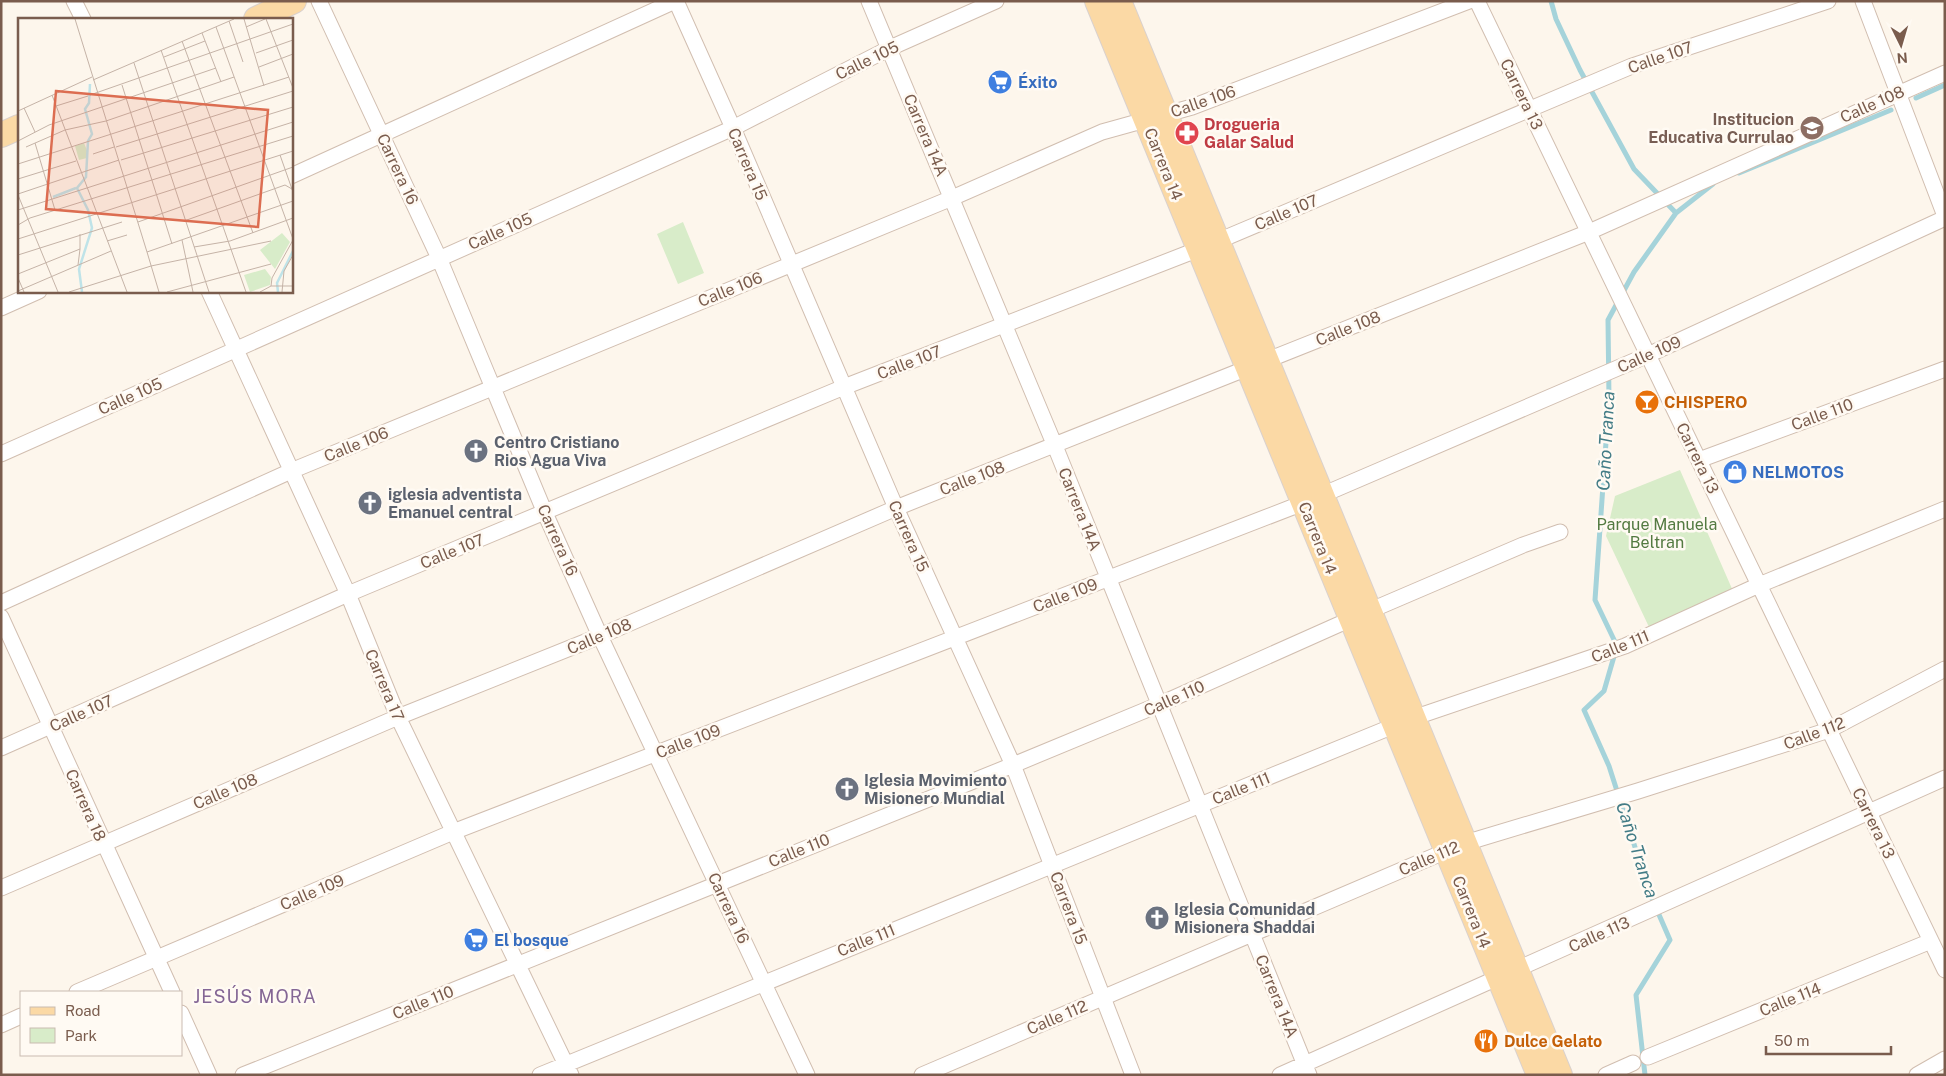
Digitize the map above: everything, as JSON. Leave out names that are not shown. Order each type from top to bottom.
[{"type":"main road","points":[[258,18],[294,1]]},
{"type":"main road","name":"Carrera 14","points":[[1097,1],[1156,117]]},
{"type":"main road","name":"Carrera 14","points":[[1119,1],[1156,117],[1312,499],[1508,974],[1560,1075]]},
{"type":"main road","points":[[1,135],[18,127]]},
{"type":"main road","name":"Carrera 14","points":[[1508,974],[1539,1075]]},
{"type":"street","points":[[74,1],[82,18]]},
{"type":"street","name":"Carrera 16","points":[[319,1],[439,258],[600,636],[808,1075]]},
{"type":"street","points":[[292,176],[675,1]]},
{"type":"street","name":"Carrera 15","points":[[675,1],[733,128],[896,508],[1013,765],[1133,1075]]},
{"type":"street","name":"Carrera 14A","points":[[869,1],[1055,446],[1158,705],[1307,1069]]},
{"type":"street","name":"Calle 105","points":[[1,454],[733,128],[890,48],[996,1]]},
{"type":"street","name":"Calle 106","points":[[1,604],[291,470],[952,198],[1102,132],[1192,107],[1469,1]]},
{"type":"street","name":"Carrera 13","points":[[1477,1],[1945,970]]},
{"type":"street","name":"Calle 107","points":[[1,748],[348,594],[546,513],[844,387],[1208,245],[1632,66],[1828,1]]},
{"type":"street","points":[[1863,1],[1945,217]]},
{"type":"street","name":"Calle 108","points":[[1,888],[398,717],[600,636],[896,508],[1589,232],[1945,73]]},
{"type":"street","name":"Calle 109","points":[[79,991],[453,832],[1312,499],[1648,355],[1945,217]]},
{"type":"street","points":[[1,308],[37,292]]},
{"type":"street","name":"Carrera 17","points":[[209,292],[348,594],[398,717],[568,1069]]},
{"type":"street","name":"Calle 110","points":[[1699,460],[1945,369]]},
{"type":"street","name":"Calle 111","points":[[540,1075],[568,1069],[764,982],[1404,722],[1625,646],[1759,585],[1945,509]]},
{"type":"street","name":"Calle 110","points":[[243,1075],[717,882],[1013,765],[1158,705],[1523,545],[1560,532]]},
{"type":"street","name":"Carrera 18","points":[[1,617],[172,991]]},
{"type":"street","name":"Calle 112","points":[[922,1075],[1456,847],[1829,730],[1945,669]]},
{"type":"street","name":"Calle 113","points":[[1280,1075],[1307,1069],[1508,974],[1945,778]]},
{"type":"street","name":"Calle 114","points":[[1648,1058],[1931,941]]},
{"type":"street","points":[[182,1015],[210,1075]]},
{"type":"street","points":[[1,1025],[20,1016]]},
{"type":"street","points":[[1916,1075],[1945,1059]]},
{"type":"street","points":[[1606,1075],[1633,1064]]},
{"type":"green space","points":[[683,222],[704,273],[678,284],[657,234]]},
{"type":"green space","name":"Parque Manuela Beltran","points":[[1680,470],[1733,591],[1649,627],[1606,536],[1615,496]]},
{"type":"waterway","name":"Caño Tranca","points":[[1551,1],[1556,19],[1580,70],[1634,169],[1676,213],[1634,272],[1608,320],[1609,399],[1595,600],[1617,646],[1604,691],[1584,710],[1609,766],[1650,894],[1670,940],[1636,995],[1645,1075]]},
{"type":"waterway","points":[[1916,98],[1945,85]]},
{"type":"waterway","points":[[1739,173],[1891,110]]},
{"type":"waterway","points":[[1676,213],[1713,184]]},
{"type":"place","name":"Éxito","points":[[1000,82]]},
{"type":"place","name":"Institucion Educativa Currulao","points":[[1812,128]]},
{"type":"place","name":"Drogueria Galar Salud","points":[[1187,133]]},
{"type":"place","name":"CHISPERO","points":[[1647,402]]},
{"type":"place","name":"Centro Cristiano Rios Agua Viva","points":[[476,451]]},
{"type":"place","name":"NELMOTOS","points":[[1735,472]]},
{"type":"place","name":"iglesia adventista Emanuel central","points":[[370,503]]},
{"type":"place","name":"Iglesia Movimiento Misionero Mundial","points":[[847,789]]},
{"type":"place","name":"Iglesia Comunidad Misionera Shaddai","points":[[1157,918]]},
{"type":"place","name":"El bosque","points":[[476,940]]},
{"type":"place","name":"Dulce Gelato","points":[[1486,1041]]},
{"type":"district","name":"JESÚS MORA","points":[[255,997]]}]
